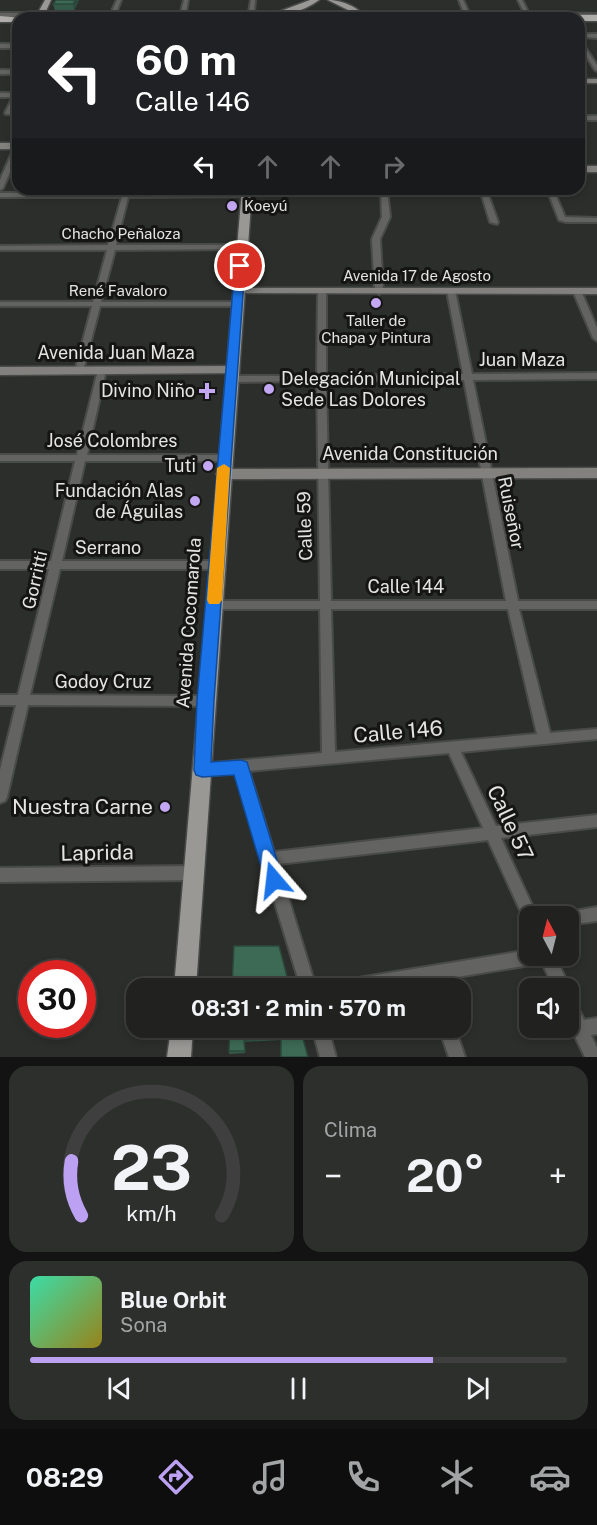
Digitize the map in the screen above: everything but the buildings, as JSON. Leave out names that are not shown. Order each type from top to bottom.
[{"type":"main road","points":[[285,12],[316,0]]},
{"type":"main road","points":[[331,0],[354,12]]},
{"type":"main road","name":"Avenida Cocomarola","points":[[185,978],[247,195]]},
{"type":"main road","name":"Avenida 17 de Agosto","points":[[238,298],[322,292],[597,291]]},
{"type":"main road","name":"Avenida Juan Maza","points":[[0,371],[102,370],[231,374]]},
{"type":"main road","name":"Avenida Constitución","points":[[224,466],[322,474],[597,473]]},
{"type":"main road","points":[[179,1057],[181,1038]]},
{"type":"street","points":[[585,36],[597,36]]},
{"type":"street","points":[[585,48],[597,69]]},
{"type":"street","points":[[0,188],[12,160]]},
{"type":"street","points":[[80,371],[125,195]]},
{"type":"street","points":[[379,292],[376,239],[386,217],[384,195]]},
{"type":"street","points":[[485,195],[494,222]]},
{"type":"street","points":[[552,195],[561,218],[597,220]]},
{"type":"street","name":"Chacho Peñaloza","points":[[0,248],[242,247]]},
{"type":"street","name":"Ruiseñor","points":[[451,291],[513,606],[545,740]]},
{"type":"street","points":[[577,291],[597,338]]},
{"type":"street","name":"Calle 59","points":[[322,292],[320,378],[329,758]]},
{"type":"street","name":"René Favaloro","points":[[0,304],[97,304],[238,298]]},
{"type":"street","name":"Gorritti","points":[[0,797],[102,370]]},
{"type":"street","name":"Juan Maza","points":[[231,374],[320,378],[597,376]]},
{"type":"street","name":"José Colombres","points":[[0,458],[81,457],[224,466]]},
{"type":"street","name":"Serrano","points":[[0,565],[216,565]]},
{"type":"street","name":"Calle 144","points":[[214,605],[597,605]]},
{"type":"street","name":"Godoy Cruz","points":[[0,700],[206,700]]},
{"type":"street","name":"Calle 146","points":[[202,770],[597,734]]},
{"type":"street","name":"Calle 57","points":[[452,747],[525,906]]},
{"type":"street","points":[[241,767],[305,978]]},
{"type":"street","points":[[267,859],[597,821]]},
{"type":"street","name":"Laprida","points":[[0,875],[194,873]]},
{"type":"street","points":[[579,916],[597,914]]},
{"type":"street","points":[[448,978],[519,961]]},
{"type":"street","points":[[593,1057],[580,1028],[597,1026]]},
{"type":"street","points":[[323,1038],[328,1057]]},
{"type":"street","points":[[450,1038],[457,1057]]},
{"type":"slow traffic","points":[[214,600],[224,468]]},
{"type":"place","name":"Koeyú","points":[[232,206]]},
{"type":"place","name":"Taller de Chapa y Pintura","points":[[376,303]]},
{"type":"place","name":"Delegación Municipal Sede Las Dolores","points":[[269,389]]},
{"type":"place","name":"Divino Niño","points":[[207,391]]},
{"type":"place","name":"Tuti","points":[[208,466]]},
{"type":"place","name":"Fundación Alas de Águilas","points":[[195,501]]},
{"type":"place","name":"Nuestra Carne","points":[[165,807]]},
{"type":"route","points":[[240,266],[202,770],[241,767],[274,880]]}]
